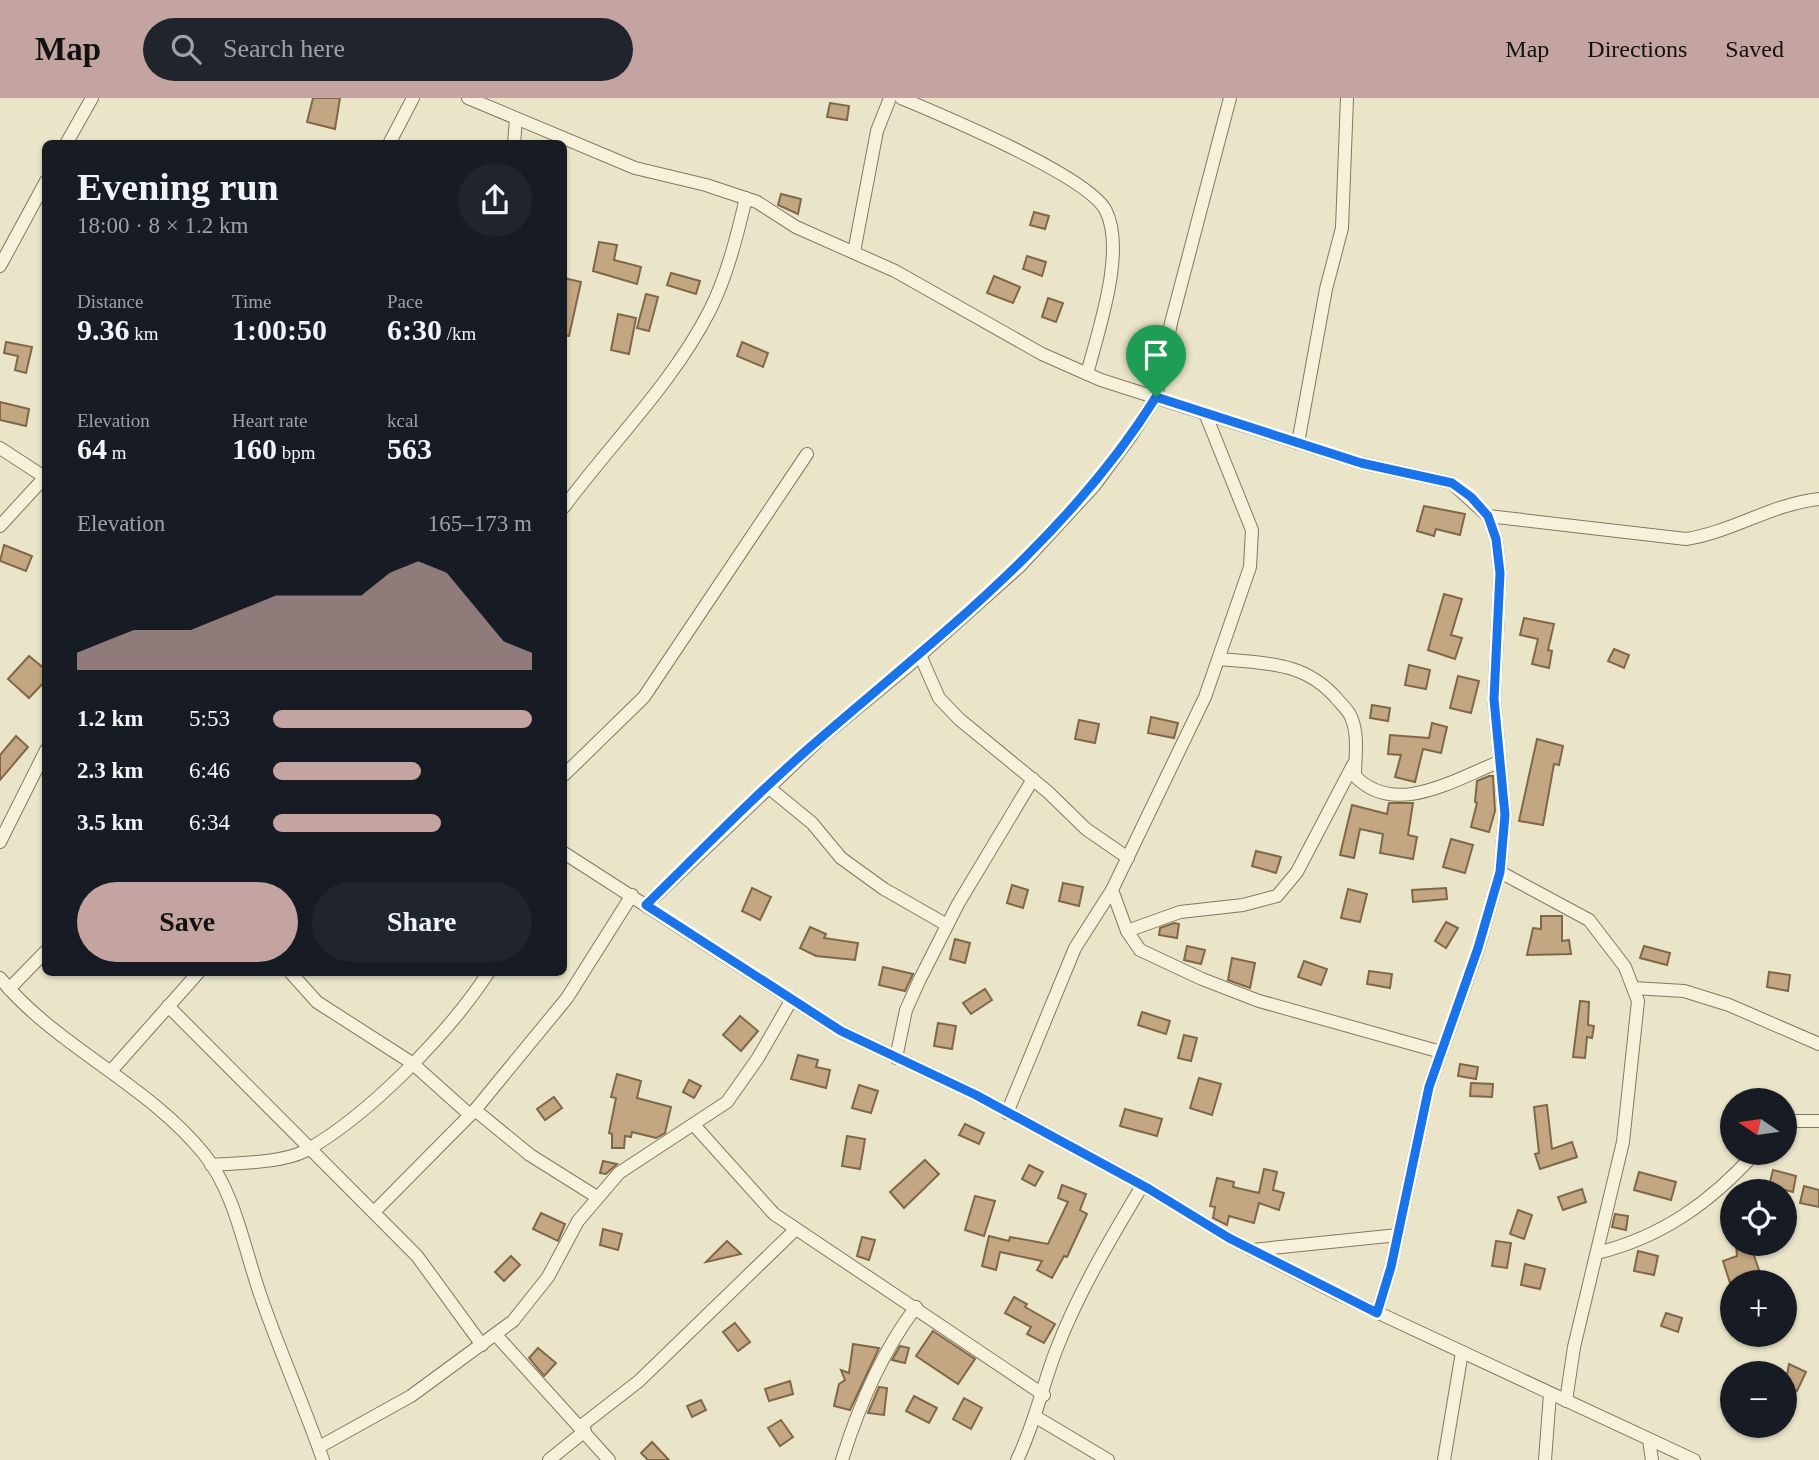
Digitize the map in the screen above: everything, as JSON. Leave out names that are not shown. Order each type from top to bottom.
[{"type":"street","points":[[68,140],[92,98]]},
{"type":"street","points":[[390,140],[413,98]]},
{"type":"street","points":[[468,98],[635,168],[746,198],[796,227],[930,289],[1042,354],[1087,374],[1361,463],[1452,483],[1471,497],[1488,516],[1496,539],[1500,573],[1494,699],[1505,815],[1500,872],[1478,948],[1429,1087],[1398,1235],[1377,1313]]},
{"type":"street","points":[[854,252],[877,131],[890,98]]},
{"type":"street","points":[[901,98],[987,134],[1091,192],[1106,211],[1112,240],[1111,271],[1087,374]]},
{"type":"street","points":[[646,905],[822,737],[1020,566],[1085,496],[1132,436],[1156,397],[1171,323],[1230,98]]},
{"type":"street","points":[[1298,443],[1324,302],[1342,228],[1348,98]]},
{"type":"street","points":[[514,140],[516,119]]},
{"type":"street","points":[[0,266],[42,188]]},
{"type":"street","points":[[567,503],[667,379],[710,310],[734,246],[746,198]]},
{"type":"street","points":[[1007,1113],[1075,948],[1112,890],[1205,697],[1250,567],[1252,530],[1205,413]]},
{"type":"street","points":[[0,448],[42,475]]},
{"type":"street","points":[[567,772],[644,698],[807,454]]},
{"type":"street","points":[[0,526],[42,480]]},
{"type":"street","points":[[1488,516],[1686,540],[1716,534],[1782,506],[1819,499]]},
{"type":"street","points":[[920,655],[939,698],[988,746],[1033,779],[1086,829],[1128,858]]},
{"type":"street","points":[[1220,659],[1290,667],[1311,674],[1327,687],[1351,716],[1356,741],[1354,776],[1364,786],[1398,797],[1431,789],[1499,762]]},
{"type":"street","points":[[0,842],[42,758]]},
{"type":"street","points":[[1127,931],[1180,912],[1252,904],[1277,896],[1297,872],[1355,762]]},
{"type":"street","points":[[895,1058],[906,1010],[947,925],[1033,779]]},
{"type":"street","points":[[768,787],[811,823],[841,858],[884,889],[947,925]]},
{"type":"street","points":[[567,857],[632,895],[841,1031],[1007,1113],[1143,1185],[1252,1250],[1377,1313],[1694,1460]]},
{"type":"street","points":[[1500,872],[1589,920],[1612,946],[1638,1001],[1623,1142],[1574,1347],[1566,1401]]},
{"type":"street","points":[[1112,890],[1127,931],[1140,950],[1202,979],[1307,1016],[1441,1052]]},
{"type":"street","points":[[374,1212],[473,1113],[567,998],[632,895]]},
{"type":"street","points":[[9,989],[42,955]]},
{"type":"street","points":[[111,1071],[195,976]]},
{"type":"street","points":[[294,976],[317,1002],[412,1063],[530,1155],[597,1197]]},
{"type":"street","points":[[211,1165],[256,1162],[308,1148],[383,1093],[485,976]]},
{"type":"street","points":[[0,978],[55,1030],[111,1071],[173,1123],[206,1155],[239,1224],[260,1294],[323,1460]]},
{"type":"street","points":[[1633,988],[1684,991],[1728,1005],[1819,1044]]},
{"type":"street","points":[[318,1447],[411,1396],[496,1335],[531,1301],[578,1221],[619,1172],[727,1102],[758,1058],[792,999]]},
{"type":"street","points":[[168,1006],[417,1256],[482,1345]]},
{"type":"street","points":[[1797,1121],[1819,1121]]},
{"type":"street","points":[[694,1125],[774,1214],[1044,1395]]},
{"type":"street","points":[[1597,1253],[1622,1247],[1683,1217],[1705,1203],[1742,1166]]},
{"type":"street","points":[[1017,1460],[1044,1395],[1061,1338],[1105,1248],[1143,1185]]},
{"type":"street","points":[[549,1460],[639,1381],[796,1229]]},
{"type":"street","points":[[1252,1250],[1398,1235]]},
{"type":"street","points":[[834,1460],[843,1455],[862,1400],[896,1336],[916,1307]]},
{"type":"street","points":[[496,1335],[610,1460]]},
{"type":"street","points":[[1444,1460],[1462,1352]]},
{"type":"street","points":[[1545,1460],[1550,1394]]},
{"type":"street","points":[[1036,1417],[1108,1460]]},
{"type":"street","points":[[1649,1440],[1652,1460]]},
{"type":"building","points":[[313,98],[340,98],[335,129],[307,122]]},
{"type":"building","points":[[830,103],[849,106],[847,120],[827,117]]},
{"type":"building","points":[[781,194],[801,199],[798,214],[778,205]]},
{"type":"building","points":[[1034,212],[1049,216],[1045,229],[1030,225]]},
{"type":"building","points":[[599,242],[617,245],[614,260],[641,267],[637,284],[593,271]]},
{"type":"building","points":[[1027,256],[1046,262],[1042,276],[1023,269]]},
{"type":"building","points":[[671,273],[700,281],[696,294],[667,285]]},
{"type":"building","points":[[994,276],[1020,287],[1013,303],[987,293]]},
{"type":"building","points":[[567,279],[581,282],[567,336]]},
{"type":"building","points":[[646,294],[658,297],[649,331],[637,328]]},
{"type":"building","points":[[1048,298],[1063,303],[1056,322],[1042,317]]},
{"type":"building","points":[[618,314],[636,318],[629,354],[611,350]]},
{"type":"building","points":[[6,342],[32,347],[26,373],[15,370],[18,356],[4,353]]},
{"type":"building","points":[[742,342],[768,353],[763,367],[737,356]]},
{"type":"building","points":[[0,402],[29,409],[26,426],[0,420]]},
{"type":"building","points":[[1424,506],[1465,514],[1460,535],[1436,529],[1434,536],[1417,531]]},
{"type":"building","points":[[4,545],[32,556],[26,571],[0,561]]},
{"type":"building","points":[[1444,594],[1462,599],[1451,635],[1462,638],[1455,659],[1428,650]]},
{"type":"building","points":[[1524,618],[1554,624],[1548,650],[1552,651],[1549,668],[1532,664],[1538,639],[1520,635]]},
{"type":"building","points":[[1614,649],[1629,655],[1624,668],[1608,661]]},
{"type":"building","points":[[29,656],[42,667],[42,684],[29,698],[8,679]]},
{"type":"building","points":[[1409,665],[1430,670],[1426,689],[1405,685]]},
{"type":"building","points":[[1458,676],[1479,681],[1471,713],[1450,708]]},
{"type":"building","points":[[1372,705],[1390,708],[1388,721],[1370,718]]},
{"type":"building","points":[[1151,717],[1178,723],[1174,738],[1148,733]]},
{"type":"building","points":[[1079,720],[1099,724],[1095,743],[1075,739]]},
{"type":"building","points":[[1432,723],[1447,727],[1441,753],[1423,749],[1415,782],[1395,777],[1401,755],[1388,754],[1390,735],[1429,738]]},
{"type":"building","points":[[16,736],[28,747],[0,780],[0,755]]},
{"type":"building","points":[[1537,739],[1563,746],[1559,765],[1554,764],[1543,825],[1519,821]]},
{"type":"building","points":[[1493,776],[1495,811],[1489,832],[1471,827],[1477,803],[1477,781]]},
{"type":"building","points":[[1389,803],[1413,803],[1408,835],[1417,837],[1413,859],[1380,853],[1383,834],[1360,829],[1354,858],[1340,855],[1352,805],[1387,814]]},
{"type":"building","points":[[1451,839],[1473,845],[1465,873],[1443,867]]},
{"type":"building","points":[[1256,851],[1281,857],[1276,873],[1252,866]]},
{"type":"building","points":[[1063,883],[1083,887],[1079,906],[1059,901]]},
{"type":"building","points":[[1012,885],[1028,890],[1023,908],[1007,903]]},
{"type":"building","points":[[752,888],[771,897],[760,920],[742,911]]},
{"type":"building","points":[[1446,888],[1447,899],[1413,902],[1412,890]]},
{"type":"building","points":[[1348,889],[1367,894],[1360,922],[1341,918]]},
{"type":"building","points":[[1541,916],[1562,916],[1562,941],[1569,940],[1571,954],[1527,955],[1533,928],[1541,929]]},
{"type":"building","points":[[1446,922],[1458,928],[1446,948],[1435,941]]},
{"type":"building","points":[[1179,924],[1177,938],[1159,935],[1160,928]]},
{"type":"building","points":[[810,927],[826,934],[824,938],[858,943],[855,960],[816,956],[800,948]]},
{"type":"building","points":[[955,939],[970,943],[965,963],[950,959]]},
{"type":"building","points":[[1187,946],[1205,950],[1201,964],[1184,960]]},
{"type":"building","points":[[1644,946],[1670,953],[1667,965],[1640,958]]},
{"type":"building","points":[[1232,958],[1255,963],[1250,988],[1228,980]]},
{"type":"building","points":[[1304,961],[1327,969],[1321,985],[1298,977]]},
{"type":"building","points":[[883,967],[913,974],[905,991],[879,985]]},
{"type":"building","points":[[1369,971],[1392,974],[1390,988],[1367,984]]},
{"type":"building","points":[[1769,972],[1790,975],[1788,991],[1767,987]]},
{"type":"building","points":[[985,989],[992,1000],[971,1014],[963,1003]]},
{"type":"building","points":[[1580,1001],[1589,1002],[1588,1025],[1594,1026],[1592,1038],[1587,1037],[1585,1058],[1573,1057]]},
{"type":"building","points":[[1142,1012],[1170,1021],[1166,1034],[1138,1025]]},
{"type":"building","points":[[740,1016],[758,1031],[741,1051],[723,1035]]},
{"type":"building","points":[[938,1023],[956,1026],[952,1049],[934,1046]]},
{"type":"building","points":[[1184,1035],[1197,1038],[1191,1061],[1178,1058]]},
{"type":"building","points":[[798,1055],[818,1060],[816,1067],[830,1070],[826,1088],[791,1079]]},
{"type":"building","points":[[1460,1064],[1478,1067],[1476,1079],[1458,1076]]},
{"type":"building","points":[[617,1074],[641,1081],[637,1098],[671,1107],[665,1133],[656,1138],[632,1132],[631,1137],[625,1136],[624,1148],[612,1148],[612,1134],[609,1133],[616,1098],[611,1097]]},
{"type":"building","points":[[1199,1078],[1221,1084],[1212,1115],[1190,1108]]},
{"type":"building","points":[[689,1080],[701,1086],[694,1098],[683,1092]]},
{"type":"building","points":[[1471,1083],[1493,1084],[1492,1097],[1470,1096]]},
{"type":"building","points":[[859,1085],[878,1091],[871,1113],[852,1108]]},
{"type":"building","points":[[554,1097],[562,1108],[545,1120],[537,1109]]},
{"type":"building","points":[[1547,1105],[1552,1149],[1572,1142],[1577,1157],[1540,1169],[1535,1154],[1539,1153],[1534,1107]]},
{"type":"building","points":[[1125,1109],[1162,1119],[1157,1136],[1120,1126]]},
{"type":"building","points":[[965,1124],[984,1133],[979,1144],[959,1135]]},
{"type":"building","points":[[847,1136],[865,1139],[860,1169],[842,1166]]},
{"type":"building","points":[[925,1160],[939,1174],[904,1208],[890,1192]]},
{"type":"building","points":[[603,1161],[617,1164],[606,1174],[600,1173]]},
{"type":"building","points":[[1029,1165],[1043,1172],[1035,1186],[1022,1179]]},
{"type":"building","points":[[1264,1169],[1277,1172],[1273,1190],[1284,1193],[1279,1210],[1259,1203],[1254,1223],[1229,1216],[1227,1225],[1213,1218],[1215,1207],[1210,1206],[1217,1178],[1234,1182],[1233,1187],[1259,1193]]},
{"type":"building","points":[[1773,1170],[1796,1176],[1795,1179],[1771,1179]]},
{"type":"building","points":[[1639,1172],[1676,1182],[1671,1200],[1634,1190]]},
{"type":"building","points":[[1062,1185],[1086,1194],[1080,1210],[1087,1214],[1067,1257],[1064,1256],[1052,1278],[1037,1270],[1042,1261],[1000,1252],[996,1270],[982,1266],[989,1236],[1009,1241],[1010,1237],[1048,1244],[1068,1202],[1058,1198]]},
{"type":"building","points":[[1804,1186],[1819,1190],[1819,1207],[1800,1203]]},
{"type":"building","points":[[1582,1189],[1586,1202],[1563,1210],[1558,1197]]},
{"type":"building","points":[[975,1196],[995,1201],[984,1236],[965,1230]]},
{"type":"building","points":[[1518,1210],[1532,1215],[1524,1239],[1510,1234]]},
{"type":"building","points":[[541,1213],[565,1224],[558,1241],[533,1229]]},
{"type":"building","points":[[1615,1214],[1628,1216],[1626,1230],[1612,1227]]},
{"type":"building","points":[[603,1229],[622,1234],[618,1250],[600,1245]]},
{"type":"building","points":[[862,1237],[875,1240],[869,1260],[857,1256]]},
{"type":"building","points":[[727,1241],[741,1254],[706,1262]]},
{"type":"building","points":[[1496,1241],[1511,1243],[1507,1268],[1492,1266]]},
{"type":"building","points":[[1638,1251],[1658,1256],[1654,1275],[1634,1271]]},
{"type":"building","points":[[511,1256],[520,1265],[504,1281],[495,1272]]},
{"type":"building","points":[[1737,1256],[1754,1256],[1759,1270],[1726,1270],[1723,1261]]},
{"type":"building","points":[[1525,1264],[1545,1269],[1540,1289],[1521,1285]]},
{"type":"building","points":[[1014,1297],[1027,1304],[1025,1307],[1055,1324],[1044,1343],[1027,1334],[1031,1327],[1005,1313]]},
{"type":"building","points":[[1666,1313],[1682,1318],[1678,1332],[1661,1326]]},
{"type":"building","points":[[735,1323],[750,1342],[738,1351],[723,1332]]},
{"type":"building","points":[[933,1331],[975,1359],[958,1384],[916,1356]]},
{"type":"building","points":[[853,1344],[879,1348],[850,1410],[834,1406],[839,1384],[845,1380],[841,1370],[849,1373]]},
{"type":"building","points":[[900,1346],[909,1348],[905,1363],[892,1360]]},
{"type":"building","points":[[538,1348],[556,1363],[544,1376],[529,1358]]},
{"type":"building","points":[[1797,1368],[1806,1372],[1797,1391]]},
{"type":"building","points":[[790,1381],[793,1394],[769,1401],[765,1389]]},
{"type":"building","points":[[879,1387],[887,1388],[884,1415],[868,1413]]},
{"type":"building","points":[[914,1396],[937,1408],[929,1423],[906,1411]]},
{"type":"building","points":[[964,1398],[982,1408],[971,1429],[953,1419]]},
{"type":"building","points":[[701,1400],[706,1410],[692,1417],[687,1406]]},
{"type":"building","points":[[781,1420],[793,1437],[780,1446],[768,1428]]},
{"type":"building","points":[[652,1442],[669,1460],[648,1460],[641,1453]]},
{"type":"route","points":[[1156,397],[1361,463],[1452,483],[1471,497],[1488,516],[1496,539],[1500,573],[1494,699],[1505,815],[1500,872],[1478,948],[1429,1087],[1391,1267],[1377,1313],[1229,1238],[1149,1189],[976,1095],[841,1031],[646,905],[822,737],[908,666],[1020,566],[1094,486],[1132,436],[1156,397]]}]
